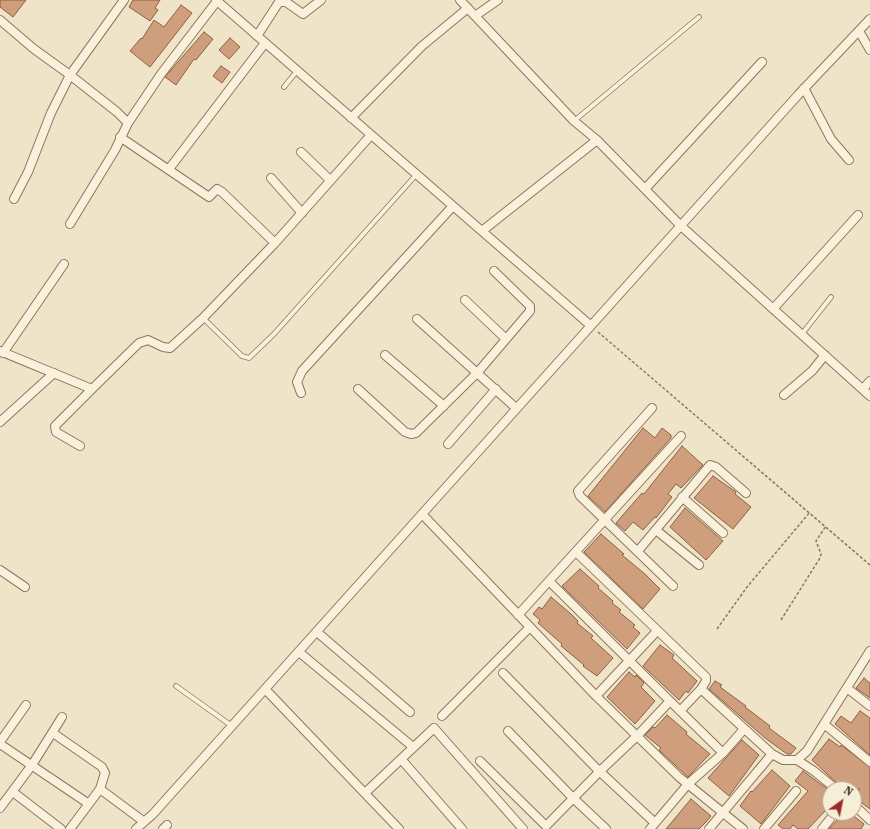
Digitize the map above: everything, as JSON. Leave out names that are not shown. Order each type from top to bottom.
[{"type":"street","points":[[14,199],[28,172],[52,113],[70,75],[124,0]]},
{"type":"street","points":[[257,36],[279,2],[286,2],[304,14],[321,0]]},
{"type":"street","points":[[460,0],[465,10],[475,16],[593,143],[645,189],[677,230],[773,309],[802,334],[823,359],[870,396]]},
{"type":"street","points":[[475,16],[498,0]]},
{"type":"street","points":[[70,224],[128,123],[161,74],[216,2],[257,36],[295,72],[351,118],[367,139],[415,176],[451,208],[482,231],[588,328]]},
{"type":"street","points":[[351,118],[410,57],[465,10]]},
{"type":"street","points":[[136,829],[143,821],[153,814],[580,336],[804,88],[870,19]]},
{"type":"street","points":[[0,20],[45,58],[70,75],[117,112],[128,123]]},
{"type":"street","points":[[859,31],[870,50]]},
{"type":"street","points":[[169,169],[264,44]]},
{"type":"street","points":[[645,189],[762,62]]},
{"type":"street","points":[[804,88],[831,139],[849,160]]},
{"type":"street","points":[[120,137],[209,197],[217,189],[222,192],[275,243]]},
{"type":"street","points":[[80,446],[56,432],[56,426],[139,343],[148,340],[163,347],[170,348],[203,318],[275,243],[367,139]]},
{"type":"street","points":[[482,231],[593,143]]},
{"type":"street","points":[[301,152],[330,180]]},
{"type":"street","points":[[271,178],[302,213]]},
{"type":"street","points":[[301,393],[297,382],[302,371],[451,208]]},
{"type":"street","points":[[773,309],[858,215]]},
{"type":"street","points":[[64,264],[2,352],[92,389]]},
{"type":"street","points":[[358,389],[405,432],[411,434],[416,433],[478,372],[530,311],[530,306],[494,271]]},
{"type":"street","points":[[465,300],[506,338]]},
{"type":"street","points":[[417,320],[478,372],[516,408]]},
{"type":"street","points":[[385,355],[444,406]]},
{"type":"street","points":[[784,395],[812,371],[823,359]]},
{"type":"street","points":[[0,422],[54,373]]},
{"type":"street","points":[[863,389],[870,381]]},
{"type":"street","points":[[448,444],[496,389]]},
{"type":"street","points":[[652,408],[579,488],[580,496],[673,586]]},
{"type":"street","points":[[518,615],[681,436]]},
{"type":"street","points":[[638,551],[710,465],[716,467],[746,493]]},
{"type":"street","points":[[682,497],[723,532]]},
{"type":"street","points":[[422,514],[596,696],[688,784],[743,829]]},
{"type":"street","points":[[656,530],[698,565]]},
{"type":"street","points":[[576,552],[706,677],[701,689],[680,711]]},
{"type":"street","points":[[0,570],[26,587]]},
{"type":"street","points":[[549,581],[723,753]]},
{"type":"street","points":[[442,716],[530,627]]},
{"type":"street","points":[[596,696],[657,631]]},
{"type":"street","points":[[317,632],[410,712]]},
{"type":"street","points":[[798,760],[806,751],[824,724],[870,651]]},
{"type":"street","points":[[299,652],[413,747]]},
{"type":"street","points":[[503,673],[652,826],[688,784],[723,753],[744,729]]},
{"type":"street","points":[[847,688],[870,706]]},
{"type":"street","points":[[265,689],[399,829]]},
{"type":"street","points":[[701,689],[772,754],[783,760],[798,760],[826,781]]},
{"type":"street","points":[[480,761],[546,826],[638,735],[670,701]]},
{"type":"street","points":[[26,705],[0,743],[89,804]]},
{"type":"street","points":[[0,808],[32,765],[62,717]]},
{"type":"street","points":[[824,724],[870,762]]},
{"type":"street","points":[[365,793],[434,728],[523,829]]},
{"type":"street","points":[[508,731],[573,798],[606,829]]},
{"type":"street","points":[[53,733],[102,767],[105,774],[100,789],[70,829]]},
{"type":"street","points":[[709,829],[772,754]]},
{"type":"street","points":[[401,759],[462,829]]},
{"type":"street","points":[[100,789],[143,821]]},
{"type":"street","points":[[764,829],[796,791]]},
{"type":"street","points":[[13,792],[61,829]]},
{"type":"street","points":[[862,812],[870,820]]},
{"type":"street","points":[[822,829],[828,821]]},
{"type":"lane","points":[[574,121],[699,17]]},
{"type":"lane","points":[[284,87],[295,72]]},
{"type":"lane","points":[[203,318],[242,356],[249,358],[274,334],[415,176]]},
{"type":"lane","points":[[802,334],[831,297]]},
{"type":"lane","points":[[176,686],[232,726]]},
{"type":"path","points":[[588,328],[810,512],[870,565]]},
{"type":"path","points":[[717,629],[747,587],[810,512]]},
{"type":"path","points":[[781,620],[820,556],[816,542],[826,526]]},
{"type":"building","points":[[0,0],[26,0],[13,17],[0,7]]},
{"type":"building","points":[[133,0],[160,0],[155,8],[158,10],[150,21],[129,7]]},
{"type":"building","points":[[181,5],[192,13],[150,67],[130,51],[141,38],[142,39],[154,20],[164,27]]},
{"type":"building","points":[[204,32],[213,39],[196,60],[194,59],[176,85],[165,77]]},
{"type":"building","points":[[230,38],[240,47],[229,59],[219,50]]},
{"type":"building","points":[[221,66],[230,72],[222,83],[213,76]]},
{"type":"building","points":[[643,428],[655,438],[662,428],[671,435],[671,438],[605,512],[588,496]]},
{"type":"building","points":[[682,446],[703,465],[681,488],[676,484],[668,494],[672,497],[656,518],[655,517],[643,530],[633,522],[625,531],[616,523],[642,493],[644,494]]},
{"type":"building","points":[[713,476],[736,492],[735,494],[751,507],[733,529],[694,498]]},
{"type":"building","points":[[685,508],[723,541],[706,560],[670,527]]},
{"type":"building","points":[[601,534],[660,589],[643,609],[584,552]]},
{"type":"building","points":[[580,569],[599,586],[598,588],[613,601],[612,603],[621,610],[619,612],[635,625],[633,627],[640,633],[627,649],[562,586]]},
{"type":"building","points":[[551,597],[571,614],[578,621],[577,623],[593,636],[591,638],[613,658],[597,676],[583,666],[584,665],[561,646],[562,644],[538,623],[540,620],[533,614],[539,607],[542,609]]},
{"type":"building","points":[[660,645],[674,655],[672,658],[697,681],[688,693],[686,691],[679,700],[643,666]]},
{"type":"building","points":[[629,672],[635,677],[636,675],[644,683],[641,687],[655,701],[635,724],[607,697]]},
{"type":"building","points":[[864,678],[870,683],[870,698],[856,688]]},
{"type":"building","points":[[715,681],[722,685],[720,687],[770,726],[769,728],[796,748],[791,754],[787,754],[765,738],[709,689]]},
{"type":"building","points":[[860,711],[870,718],[870,755],[835,724],[841,716],[851,723]]},
{"type":"building","points":[[667,715],[687,732],[686,734],[710,754],[688,777],[659,750],[661,748],[645,735],[653,727],[655,728]]},
{"type":"building","points":[[829,739],[840,747],[841,745],[870,767],[870,809],[862,803],[862,781],[835,781],[812,760]]},
{"type":"building","points":[[742,740],[759,755],[729,796],[708,778]]},
{"type":"building","points":[[772,770],[790,786],[761,824],[740,806],[751,791],[752,792]]},
{"type":"building","points":[[803,771],[822,785],[822,814],[808,829],[798,829],[793,825],[790,829],[783,829],[778,825],[808,791],[795,781]]},
{"type":"building","points":[[691,799],[711,816],[706,822],[699,829],[666,829]]},
{"type":"building","points":[[836,821],[860,821],[864,824],[861,829],[829,829]]}]
